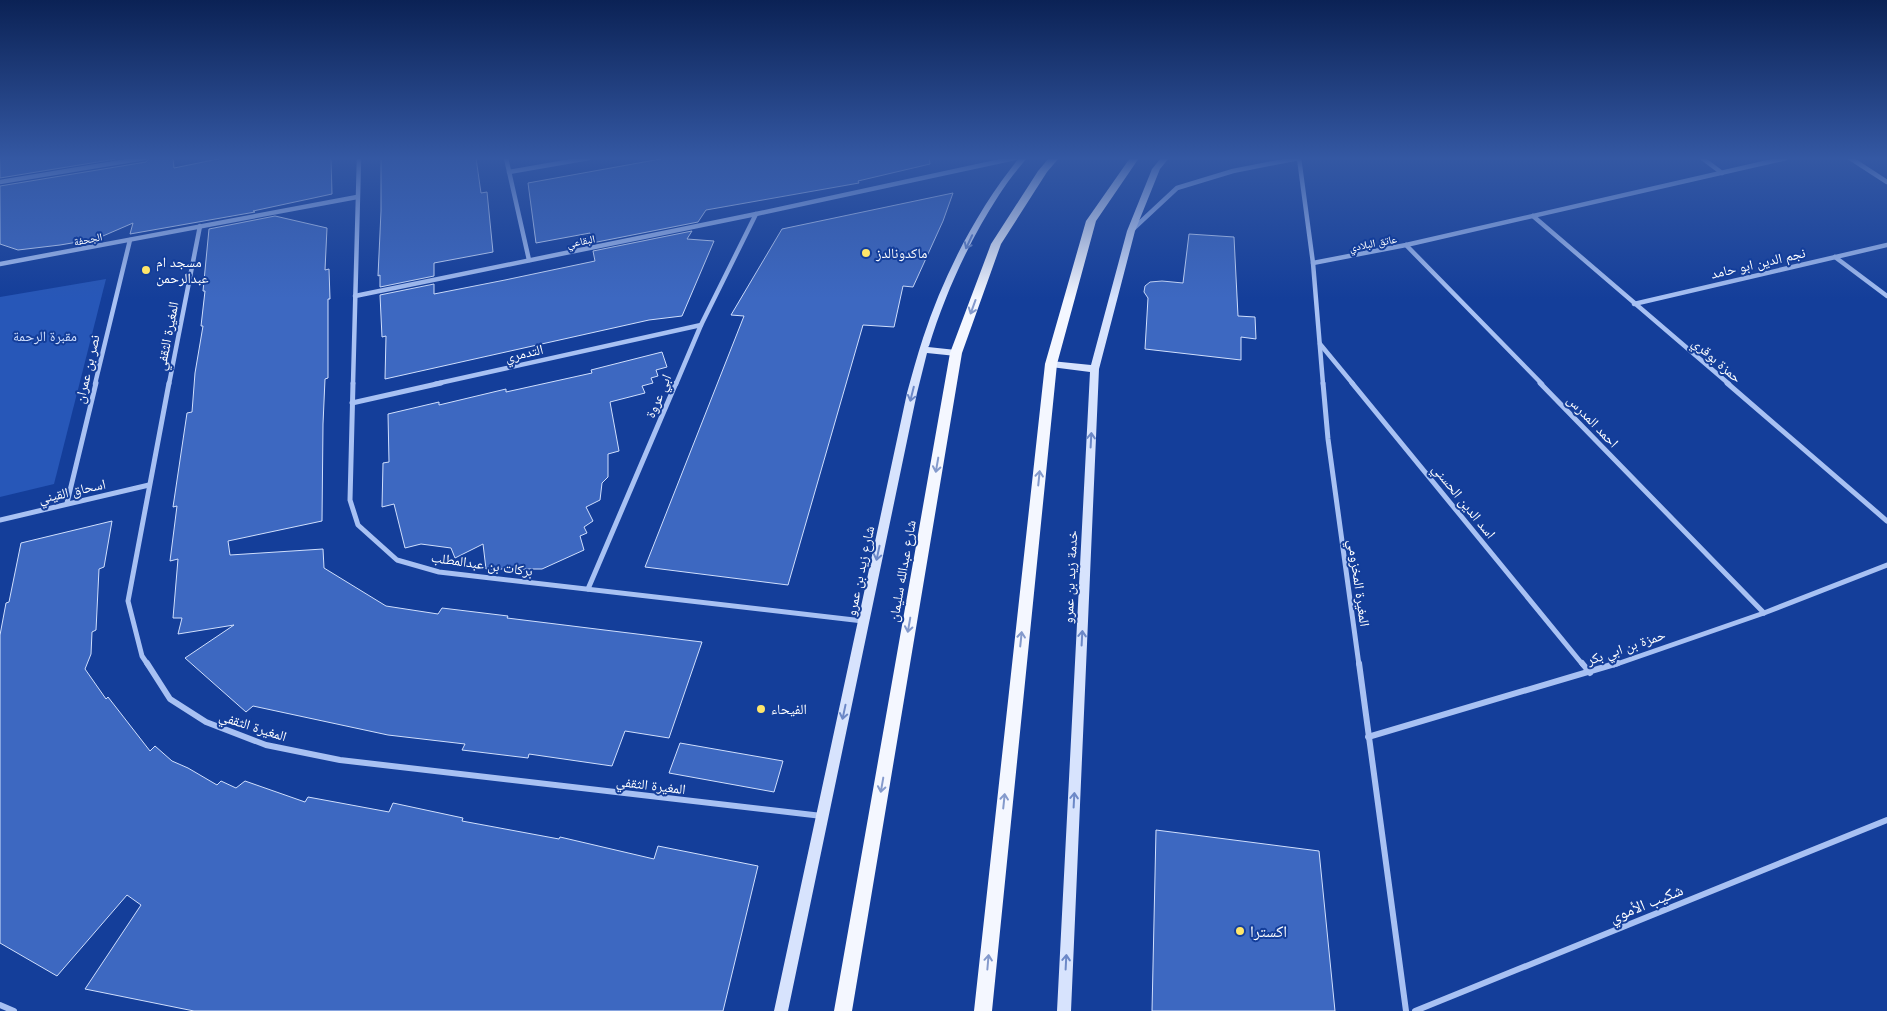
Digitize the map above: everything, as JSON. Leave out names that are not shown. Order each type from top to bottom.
[{"type":"main road","name":"شارع زيد بن عمرو","points":[[781,1011],[912,393],[933,320],[981,214],[987,205]]},
{"type":"main road","name":"شارع عبدالله سليمان","points":[[843,1011],[956,353],[996,244],[1021,205]]},
{"type":"main road","points":[[983,1011],[1051,364],[1091,222],[1102,205]]},
{"type":"main road","name":"خدمة زيد بن عمرو","points":[[1064,1011],[1095,369],[1131,231],[1141,205]]},
{"type":"main road","points":[[924,350],[956,353]]},
{"type":"main road","points":[[1051,364],[1095,369]]},
{"type":"street","name":"الجحفة","points":[[0,264],[313,205]]},
{"type":"street","name":"بركات بن عبدالمطلب","points":[[357,205],[350,500],[358,525],[376,544],[397,560],[439,572],[864,621]]},
{"type":"street","points":[[516,205],[529,260]]},
{"type":"street","name":"البقاعي","points":[[355,296],[797,205]]},
{"type":"street","points":[[1131,231],[1159,205]]},
{"type":"street","name":"المغيرة المخزومي","points":[[1305,205],[1313,263],[1328,439],[1406,1011]]},
{"type":"street","name":"عاتق البلادي","points":[[1313,263],[1406,246],[1579,205]]},
{"type":"street","name":"ابي عروة","points":[[588,589],[701,325],[756,214]]},
{"type":"street","name":"حمزة بوقري","points":[[1533,216],[1887,521]]},
{"type":"street","name":"المغيرة الثقفي","points":[[200,226],[128,601],[142,656],[170,699],[206,722],[266,745],[340,760],[822,816]]},
{"type":"street","name":"نصر بن عمران","points":[[67,503],[130,240]]},
{"type":"street","name":"نجم الدين ابو حامد","points":[[1634,304],[1887,245]]},
{"type":"street","name":"احمد المدرس","points":[[1406,246],[1764,613]]},
{"type":"street","points":[[1835,257],[1887,296]]},
{"type":"street","name":"التدمري","points":[[352,403],[701,325]]},
{"type":"street","name":"اسد الدين الحسني","points":[[1320,344],[1590,673]]},
{"type":"street","name":"اسحاق القيني","points":[[0,520],[149,485]]},
{"type":"street","name":"حمزة بن ابي بكر","points":[[1368,737],[1590,673],[1764,613],[1887,565]]},
{"type":"street","name":"شكيب الأموي","points":[[1414,1011],[1887,820]]},
{"type":"street","points":[[0,1005],[14,1011]]},
{"type":"green space","name":"مقبرة الرحمة","points":[[106,279],[54,484],[0,497],[0,297]]},
{"type":"building","points":[[0,205],[280,205],[253,211],[255,212],[130,234],[133,223],[96,239],[60,245],[18,250],[0,244]]},
{"type":"building","points":[[381,205],[488,205],[493,252],[434,263],[434,276],[380,287],[380,275],[378,276]]},
{"type":"building","points":[[531,205],[733,205],[706,210],[698,222],[592,243],[590,233],[536,243]]},
{"type":"building","points":[[895,205],[949,205],[913,287],[903,286],[894,327],[863,325],[788,585],[645,567],[744,316],[731,315],[782,229]]},
{"type":"building","points":[[275,216],[327,228],[325,270],[329,269],[330,299],[328,299],[328,378],[325,379],[323,424],[322,521],[228,541],[230,555],[323,549],[324,568],[386,606],[438,614],[442,608],[702,642],[669,738],[625,731],[612,766],[529,754],[528,758],[462,750],[465,744],[388,735],[253,706],[246,712],[185,658],[234,625],[178,634],[182,618],[173,618],[178,559],[170,561],[177,506],[173,507],[187,413],[192,412],[195,373],[203,326],[201,326],[205,291],[203,291],[209,229]]},
{"type":"building","points":[[692,231],[687,239],[714,241],[682,316],[649,320],[385,379],[386,336],[382,337],[380,295],[434,284],[434,294],[505,280],[595,261],[593,251]]},
{"type":"building","points":[[1189,234],[1234,237],[1238,316],[1255,317],[1256,339],[1241,337],[1241,360],[1145,349],[1148,298],[1144,292],[1145,286],[1150,282],[1162,281],[1183,283]]},
{"type":"building","points":[[662,352],[667,367],[656,370],[658,376],[651,378],[653,383],[642,386],[645,393],[610,402],[619,451],[608,454],[608,477],[602,483],[600,500],[586,507],[593,521],[584,527],[587,533],[580,536],[584,550],[542,569],[486,569],[483,544],[455,558],[451,548],[421,544],[405,548],[394,504],[382,507],[383,463],[389,462],[388,414],[439,402],[439,405],[506,389],[506,392],[592,373],[591,370]]},
{"type":"building","points":[[112,521],[104,567],[99,569],[96,630],[92,632],[91,654],[85,669],[106,699],[108,697],[150,751],[155,746],[172,761],[217,785],[221,781],[236,788],[245,781],[305,802],[308,797],[389,812],[393,803],[463,818],[462,821],[559,839],[560,837],[654,859],[658,846],[758,866],[723,1011],[194,1011],[85,989],[141,905],[127,895],[57,976],[0,943],[0,635],[21,543]]},
{"type":"building","points":[[680,743],[783,761],[774,792],[669,773]]},
{"type":"building","name":"اكسترا","points":[[1156,830],[1319,851],[1335,1011],[1152,1011]]},
{"type":"place","name":"ماكدونالدز","points":[[866,253]]},
{"type":"place","name":"مسجد ام عبدالرحمن","points":[[146,270]]},
{"type":"place","name":"الفيحاء","points":[[761,709]]},
{"type":"place","name":"اكسترا","points":[[1240,931]]}]
